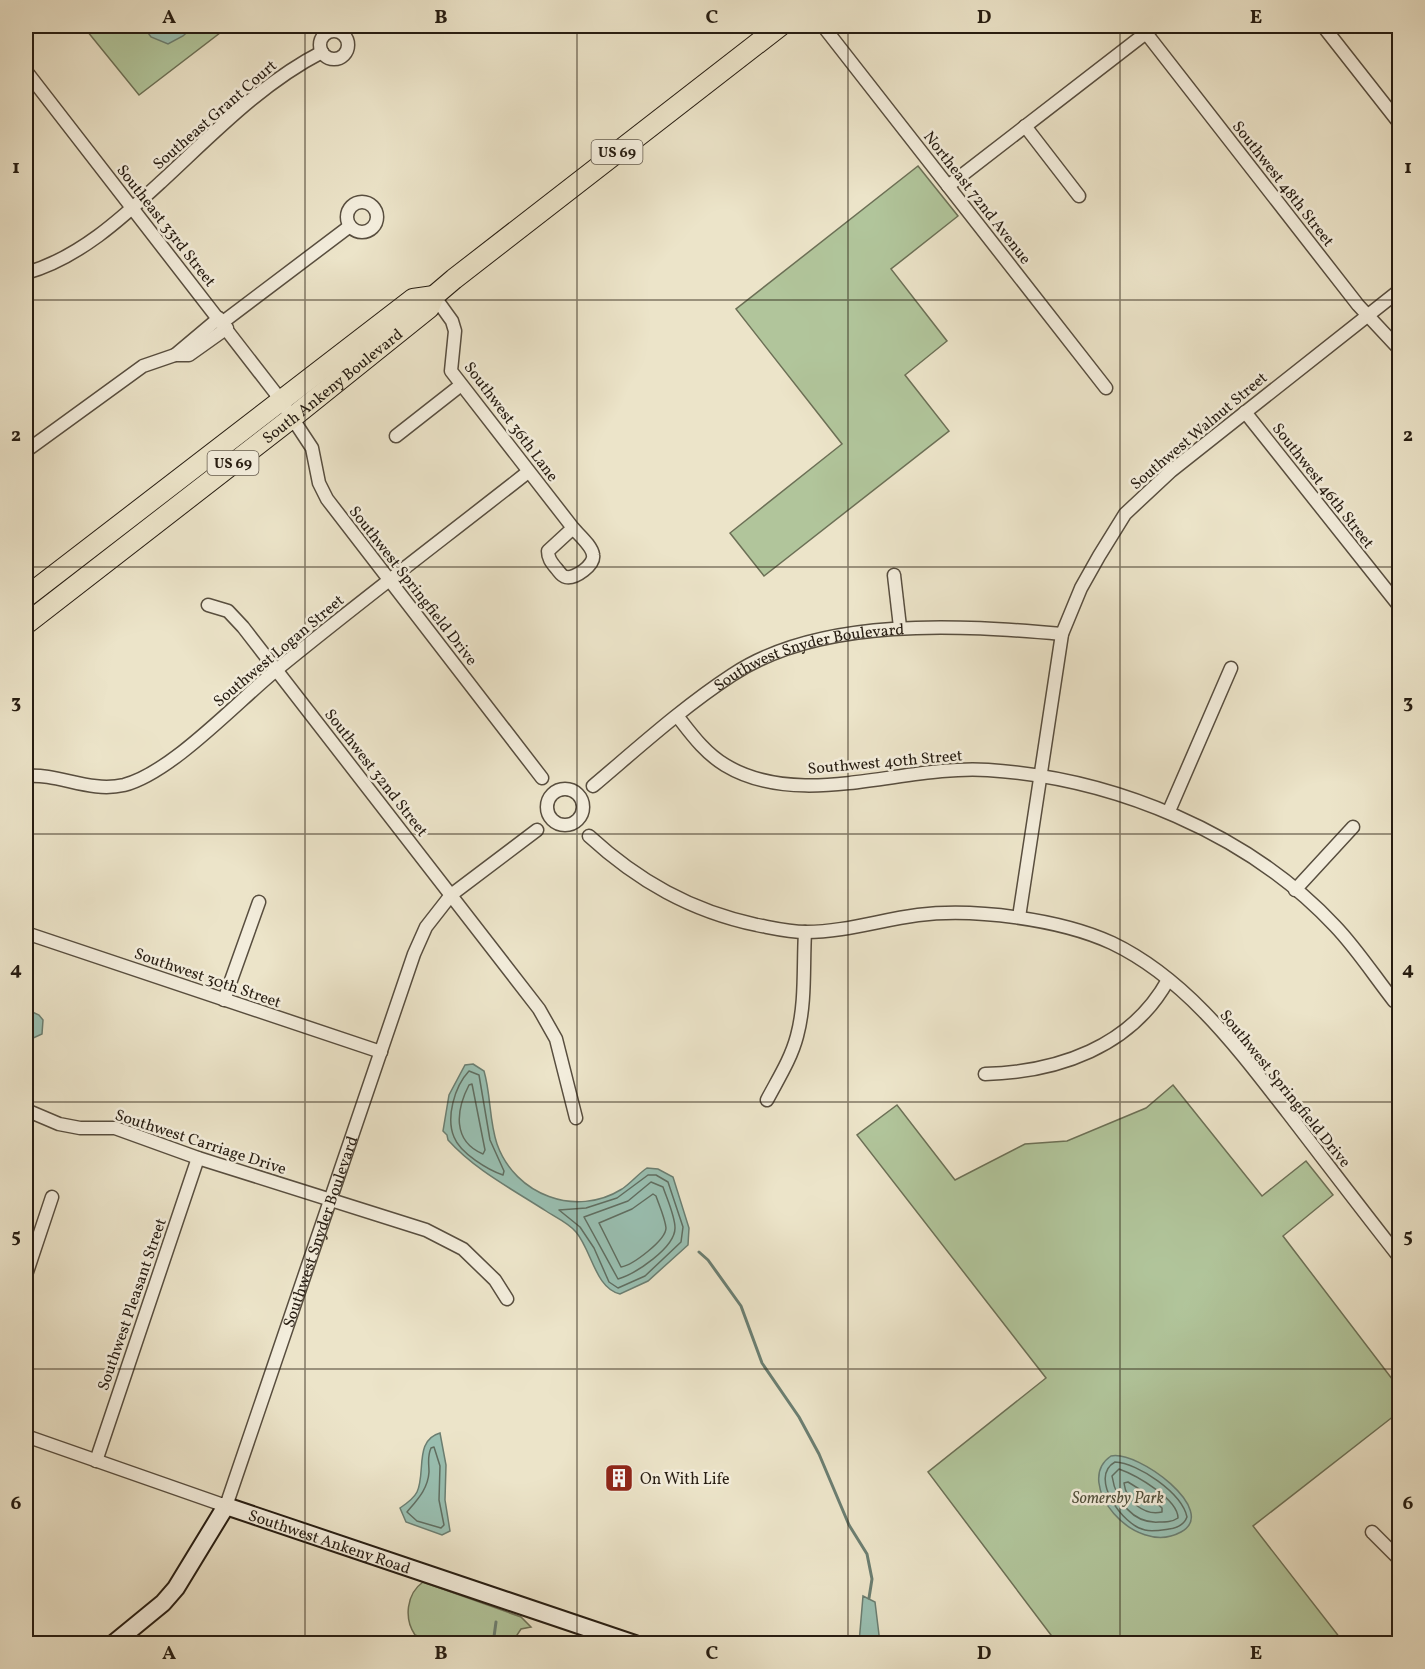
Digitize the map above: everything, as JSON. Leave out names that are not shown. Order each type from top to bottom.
[{"type":"main road","name":"South Ankeny Boulevard","points":[[26,624],[293,417],[429,308],[434,296],[454,279],[780,26]]},
{"type":"main road","name":"South Ankeny Boulevard","points":[[26,597],[413,299],[434,296]]},
{"type":"street","name":"Northeast 72nd Avenue","points":[[823,26],[1106,388]]},
{"type":"street","points":[[1323,26],[1400,124]]},
{"type":"street","points":[[948,186],[1150,29]]},
{"type":"street","name":"Southwest 48th Street","points":[[1150,29],[1368,315],[1400,350]]},
{"type":"street","name":"Southeast Grant Court","points":[[26,273],[56,262],[81,248],[132,208],[251,100],[294,67],[322,52]]},
{"type":"street","name":"Southeast 33rd Street","points":[[26,71],[281,400]]},
{"type":"street","points":[[1025,126],[1079,196]]},
{"type":"street","points":[[26,451],[143,366],[175,356],[183,357],[194,352],[223,323],[350,226]]},
{"type":"street","name":"Southwest Walnut Street","points":[[1019,917],[1062,634],[1081,588],[1125,513],[1171,471],[1400,290]]},
{"type":"street","name":"Southwest 36th Lane","points":[[434,296],[452,321],[455,331],[451,371],[573,528]]},
{"type":"street","points":[[396,436],[461,385]]},
{"type":"street","name":"Southwest Springfield Drive","points":[[281,400],[312,448],[319,483],[327,499],[542,778]]},
{"type":"street","name":"Southwest 46th Street","points":[[1245,412],[1400,607]]},
{"type":"street","name":"Southwest Logan Street","points":[[26,776],[55,777],[78,785],[100,787],[124,784],[149,774],[208,731],[277,669],[528,472]]},
{"type":"street","points":[[894,575],[900,627]]},
{"type":"street","name":"Southwest 32nd Street","points":[[208,605],[228,611],[277,669],[548,1023],[556,1039],[576,1118]]},
{"type":"street","name":"Southwest Snyder Boulevard","points":[[576,791],[592,786],[733,674],[776,653],[824,640],[900,627],[972,626],[1062,634]]},
{"type":"street","points":[[1169,811],[1231,668]]},
{"type":"street","name":"Southwest 40th Street","points":[[678,717],[701,747],[726,766],[770,783],[802,785],[849,782],[931,770],[987,769],[1039,776],[1169,811],[1242,851],[1295,890],[1335,927],[1394,1001],[1400,1003]]},
{"type":"street","points":[[542,778],[559,790],[576,791],[583,807],[589,836]]},
{"type":"street","points":[[542,778],[549,801],[548,814],[563,825],[577,821],[583,807]]},
{"type":"street","name":"Southwest Snyder Boulevard","points":[[583,807],[592,786]]},
{"type":"street","points":[[549,801],[559,790]]},
{"type":"street","name":"Southwest Snyder Boulevard","points":[[113,1644],[163,1603],[176,1588],[226,1506],[420,939],[437,909],[451,895],[537,830],[548,814]]},
{"type":"street","name":"Southwest Springfield Drive","points":[[563,825],[589,836],[626,868],[672,897],[736,920],[805,932],[865,926],[921,915],[1019,917],[1058,926],[1111,943],[1168,980],[1218,1026],[1246,1058],[1400,1258]]},
{"type":"street","name":"Southwest Snyder Boulevard","points":[[537,830],[563,825]]},
{"type":"street","points":[[1295,890],[1353,827]]},
{"type":"street","points":[[224,1000],[259,902]]},
{"type":"street","points":[[767,1100],[791,1055],[798,1035],[805,932]]},
{"type":"street","name":"Southwest 30th Street","points":[[26,933],[381,1052]]},
{"type":"street","points":[[985,1074],[1018,1073],[1059,1064],[1108,1043],[1131,1026],[1158,999],[1168,980]]},
{"type":"street","name":"Southwest Carriage Drive","points":[[26,1110],[70,1126],[115,1128],[198,1158],[331,1199],[446,1238],[486,1270],[507,1299]]},
{"type":"street","name":"Southwest Pleasant Street","points":[[96,1461],[198,1158]]},
{"type":"street","points":[[26,1275],[52,1197]]},
{"type":"street","name":"Southwest Ankeny Road","points":[[26,1437],[635,1644]]},
{"type":"street","points":[[1372,1532],[1400,1560]]},
{"type":"green space","points":[[83,26],[229,26],[139,95]]},
{"type":"green space","points":[[918,166],[958,216],[891,269],[947,341],[905,375],[949,431],[764,576],[730,533],[842,444],[736,309]]},
{"type":"green space","name":"Somersby Park","points":[[1173,1085],[1262,1196],[1306,1161],[1333,1195],[1283,1236],[1399,1388],[1399,1412],[1253,1526],[1344,1643],[1057,1643],[928,1472],[1046,1378],[857,1135],[897,1105],[955,1180],[1025,1144],[1067,1141],[1146,1108]]},
{"type":"green space","points":[[423,1582],[521,1617],[531,1627],[521,1629],[517,1635],[519,1643],[436,1643],[415,1635],[409,1622],[410,1600],[417,1587]]},
{"type":"water","points":[[143,26],[194,26],[183,36],[168,44],[151,37]]},
{"type":"water","points":[[26,1009],[39,1015],[43,1020],[42,1034],[29,1040],[26,1039]]},
{"type":"water","points":[[473,1064],[484,1071],[497,1144],[506,1162],[518,1177],[532,1188],[549,1196],[567,1201],[586,1201],[604,1197],[622,1189],[647,1168],[658,1169],[673,1177],[689,1228],[688,1245],[648,1281],[620,1294],[612,1290],[599,1277],[573,1229],[482,1170],[448,1140],[443,1131],[449,1095],[465,1065]]},
{"type":"water","points":[[440,1433],[446,1465],[445,1500],[450,1531],[442,1535],[406,1522],[400,1508],[417,1492],[427,1442]]},
{"type":"water","points":[[1111,1456],[1139,1462],[1171,1484],[1183,1497],[1190,1510],[1190,1522],[1181,1532],[1163,1537],[1145,1535],[1128,1526],[1114,1514],[1104,1498],[1099,1482],[1101,1468]]},
{"type":"water","points":[[863,1596],[875,1602],[880,1643],[859,1643]]},
{"type":"waterway","points":[[699,1252],[708,1260],[741,1306],[762,1363],[799,1417],[819,1454],[849,1525],[867,1554],[872,1579],[869,1598]]},
{"type":"waterway","points":[[493,1644],[496,1622]]},
{"type":"place","name":"On With Life","points":[[619,1478]]}]
